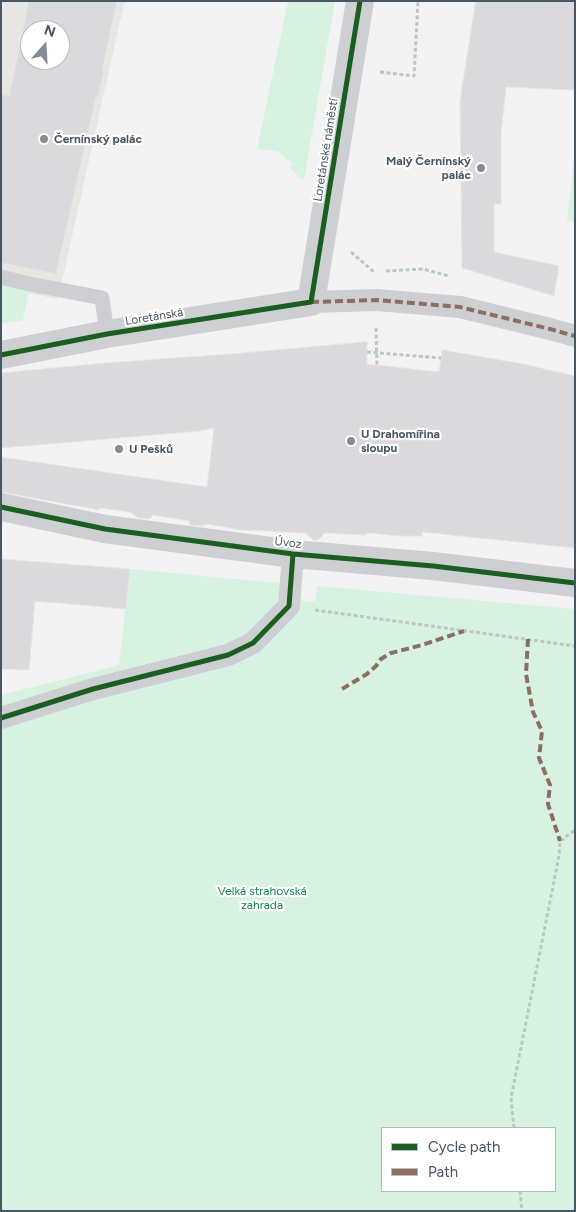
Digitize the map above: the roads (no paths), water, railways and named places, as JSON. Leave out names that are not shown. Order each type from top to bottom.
[{"type":"street","name":"Loretánské náměstí","points":[[311,302],[360,1]]},
{"type":"street","name":"Loretánská","points":[[1,355],[107,334],[311,302],[377,300],[460,307],[575,336]]},
{"type":"street","name":"Úvoz","points":[[1,507],[105,530],[293,554],[433,566],[575,583]]},
{"type":"street","points":[[1,718],[93,689],[228,655],[253,643],[289,606],[293,554]]},
{"type":"lane","points":[[1,277],[102,298],[107,334]]},
{"type":"place","name":"Černínský palác","points":[[44,139]]},
{"type":"place","name":"Malý Černínský palác","points":[[481,168]]},
{"type":"place","name":"U Drahomířina sloupu","points":[[351,441]]},
{"type":"place","name":"U Pešků","points":[[119,449]]},
{"type":"park label","name":"Velká strahovská zahrada","points":[[262,898]]}]
